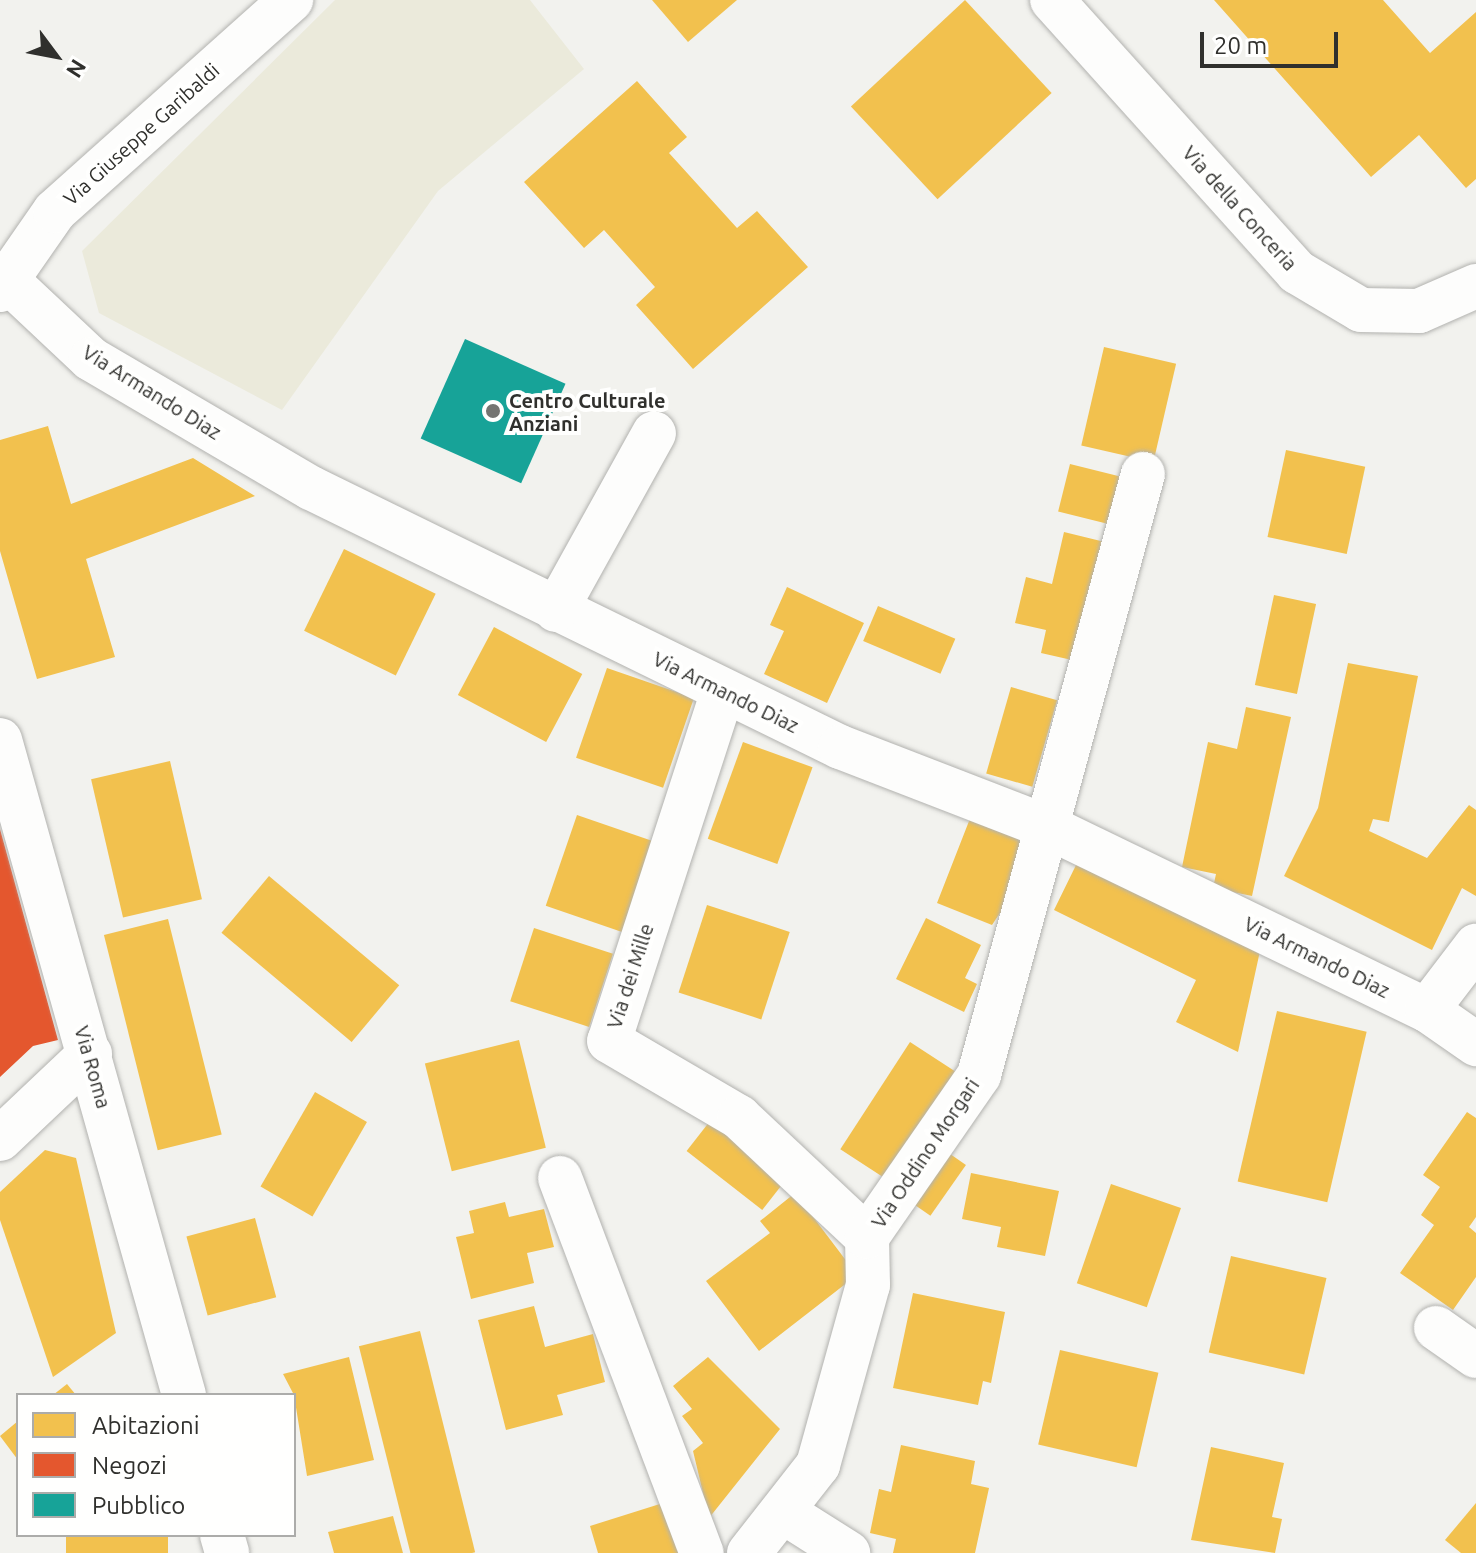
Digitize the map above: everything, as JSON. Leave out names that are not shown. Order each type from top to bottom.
[{"type":"street","name":"Via Giuseppe Garibaldi","points":[[4,286],[55,211],[291,0]]},
{"type":"street","name":"Via della Conceria","points":[[1052,0],[1297,272],[1361,310],[1419,311],[1476,286]]},
{"type":"street","name":"Via Armando Diaz","points":[[4,286],[91,359],[311,488],[840,747],[1050,828],[1427,1010],[1476,1044]]},
{"type":"street","points":[[556,610],[654,433]]},
{"type":"street","name":"Via Oddino Morgari","points":[[749,1553],[785,1513],[818,1465],[868,1285],[867,1237],[979,1075],[1050,828],[1143,474]]},
{"type":"street","name":"Via dei Mille","points":[[723,691],[609,1041],[739,1117],[867,1237]]},
{"type":"street","name":"Via Roma","points":[[0,740],[183,1393]]},
{"type":"street","points":[[1427,1010],[1476,946]]},
{"type":"street","points":[[0,1139],[90,1054]]},
{"type":"street","points":[[560,1178],[702,1553]]},
{"type":"street","points":[[1436,1328],[1476,1356]]},
{"type":"street","points":[[785,1513],[848,1553]]},
{"type":"shaded area","points":[[335,0],[530,0],[584,69],[438,191],[282,410],[99,313],[82,251]]},
{"type":"building: Abitazioni","points":[[652,0],[737,0],[688,42]]},
{"type":"building: Abitazioni","points":[[965,0],[1052,93],[938,199],[851,106]]},
{"type":"building: Abitazioni","points":[[1214,0],[1383,0],[1430,53],[1476,12],[1476,179],[1466,188],[1419,135],[1371,177]]},
{"type":"building: Abitazioni","points":[[637,81],[687,137],[669,153],[737,228],[757,211],[808,267],[693,369],[636,305],[655,287],[604,230],[584,248],[524,182]]},
{"type":"building: Abitazioni","points":[[1104,347],[1176,364],[1153,462],[1081,445]]},
{"type":"building: Abitazioni","points":[[48,426],[71,504],[193,458],[255,496],[86,559],[115,657],[37,679],[0,551],[0,440]]},
{"type":"building: Abitazioni","points":[[1286,450],[1365,467],[1347,554],[1267,537]]},
{"type":"building: Abitazioni","points":[[1070,464],[1128,479],[1116,526],[1058,512]]},
{"type":"building: Abitazioni","points":[[1064,532],[1113,544],[1085,663],[1041,653],[1046,630],[1015,623],[1026,577],[1052,584]]},
{"type":"building: Abitazioni","points":[[344,549],[436,594],[396,676],[304,631]]},
{"type":"building: Abitazioni","points":[[787,587],[864,623],[827,703],[764,674],[784,631],[770,625]]},
{"type":"building: Abitazioni","points":[[1274,595],[1316,604],[1297,694],[1255,685]]},
{"type":"building: Abitazioni","points":[[878,606],[955,639],[940,674],[863,641]]},
{"type":"building: Abitazioni","points":[[494,627],[582,674],[546,742],[458,695]]},
{"type":"building: Abitazioni","points":[[1348,663],[1418,676],[1389,822],[1373,819],[1369,831],[1427,858],[1469,805],[1476,810],[1476,896],[1462,888],[1432,950],[1284,876],[1318,808]]},
{"type":"building: Abitazioni","points":[[607,668],[694,698],[663,788],[576,758]]},
{"type":"building: Abitazioni","points":[[1011,687],[1057,700],[1032,787],[986,774]]},
{"type":"building: Abitazioni","points":[[1246,707],[1291,717],[1252,896],[1213,888],[1216,874],[1182,867],[1208,742],[1237,749]]},
{"type":"building: Abitazioni","points":[[743,742],[813,767],[777,864],[708,839]]},
{"type":"building: Abitazioni","points":[[170,761],[202,899],[123,918],[91,779]]},
{"type":"building: Abitazioni","points":[[577,815],[658,843],[627,934],[546,906]]},
{"type":"building: Abitazioni","points":[[971,816],[1031,840],[1011,920],[1000,913],[992,925],[937,903]]},
{"type":"building: Abitazioni","points":[[1078,861],[1260,951],[1238,1052],[1176,1022],[1196,980],[1054,910]]},
{"type":"building: Abitazioni","points":[[269,876],[399,985],[352,1042],[221,933]]},
{"type":"building: Abitazioni","points":[[707,905],[790,932],[761,1019],[679,992]]},
{"type":"building: Abitazioni","points":[[926,918],[981,945],[965,978],[977,984],[964,1012],[896,979]]},
{"type":"building: Abitazioni","points":[[168,919],[222,1134],[158,1150],[104,935]]},
{"type":"building: Abitazioni","points":[[534,928],[613,954],[589,1027],[510,1001]]},
{"type":"building: Abitazioni","points":[[1277,1011],[1367,1032],[1327,1202],[1238,1182]]},
{"type":"building: Abitazioni","points":[[519,1040],[546,1148],[452,1171],[425,1063]]},
{"type":"building: Abitazioni","points":[[910,1042],[960,1075],[891,1182],[840,1149]]},
{"type":"building: Abitazioni","points":[[315,1092],[367,1122],[312,1216],[261,1186]]},
{"type":"building: Abitazioni","points":[[1467,1112],[1476,1118],[1476,1217],[1469,1227],[1476,1233],[1476,1277],[1453,1310],[1400,1273],[1434,1225],[1421,1215],[1440,1187],[1423,1175]]},
{"type":"building: Abitazioni","points":[[710,1121],[786,1180],[762,1210],[687,1151]]},
{"type":"building: Abitazioni","points":[[943,1149],[966,1165],[930,1216],[907,1200]]},
{"type":"building: Abitazioni","points":[[45,1150],[76,1158],[116,1333],[53,1377],[0,1220],[0,1192]]},
{"type":"building: Abitazioni","points":[[971,1173],[1059,1191],[1045,1256],[997,1247],[1001,1227],[962,1219]]},
{"type":"building: Abitazioni","points":[[1111,1184],[1181,1208],[1147,1307],[1077,1283]]},
{"type":"building: Abitazioni","points":[[795,1193],[857,1275],[759,1351],[706,1281],[770,1233],[760,1221]]},
{"type":"building: Abitazioni","points":[[505,1202],[509,1217],[544,1209],[554,1247],[527,1253],[534,1283],[471,1299],[456,1237],[474,1233],[469,1211]]},
{"type":"building: Abitazioni","points":[[255,1218],[276,1297],[208,1316],[186,1236]]},
{"type":"building: Abitazioni","points":[[1231,1256],[1326,1278],[1304,1375],[1209,1352]]},
{"type":"building: Abitazioni","points":[[913,1293],[1005,1312],[991,1383],[983,1381],[978,1405],[893,1388]]},
{"type":"building: Abitazioni","points":[[534,1306],[545,1347],[593,1334],[605,1382],[557,1395],[563,1415],[506,1430],[478,1320]]},
{"type":"building: Abitazioni","points":[[420,1331],[475,1552],[410,1553],[359,1346]]},
{"type":"building: Abitazioni","points":[[1060,1350],[1158,1373],[1137,1467],[1038,1445]]},
{"type":"building: Abitazioni","points":[[349,1357],[374,1460],[307,1476],[296,1393],[293,1393],[283,1374]]},
{"type":"building: Abitazioni","points":[[708,1357],[780,1429],[709,1518],[693,1451],[703,1443],[682,1416],[692,1409],[673,1386]]},
{"type":"building: Abitazioni","points":[[67,1384],[74,1393],[56,1393]]},
{"type":"building: Abitazioni","points":[[16,1423],[16,1457],[0,1436]]},
{"type":"building: Abitazioni","points":[[901,1445],[975,1461],[971,1484],[989,1488],[975,1553],[893,1553],[896,1539],[870,1533],[879,1489],[891,1492]]},
{"type":"building: Abitazioni","points":[[1211,1447],[1284,1463],[1272,1517],[1282,1519],[1275,1553],[1191,1540]]},
{"type":"building: Abitazioni","points":[[663,1503],[679,1553],[598,1553],[590,1526]]},
{"type":"building: Abitazioni","points":[[1476,1503],[1476,1553],[1461,1553],[1445,1540]]},
{"type":"building: Abitazioni","points":[[393,1516],[403,1553],[334,1553],[328,1532]]},
{"type":"building: Abitazioni","points":[[66,1537],[168,1537],[168,1553],[66,1553]]},
{"type":"building: Negozi","points":[[0,829],[58,1040],[33,1046],[0,1077]]},
{"type":"building: Pubblico","name":"Centro Culturale Anziani","points":[[465,339],[565,384],[521,483],[421,439]]},
{"type":"place","name":"Centro Culturale Anziani","points":[[493,411]]}]
